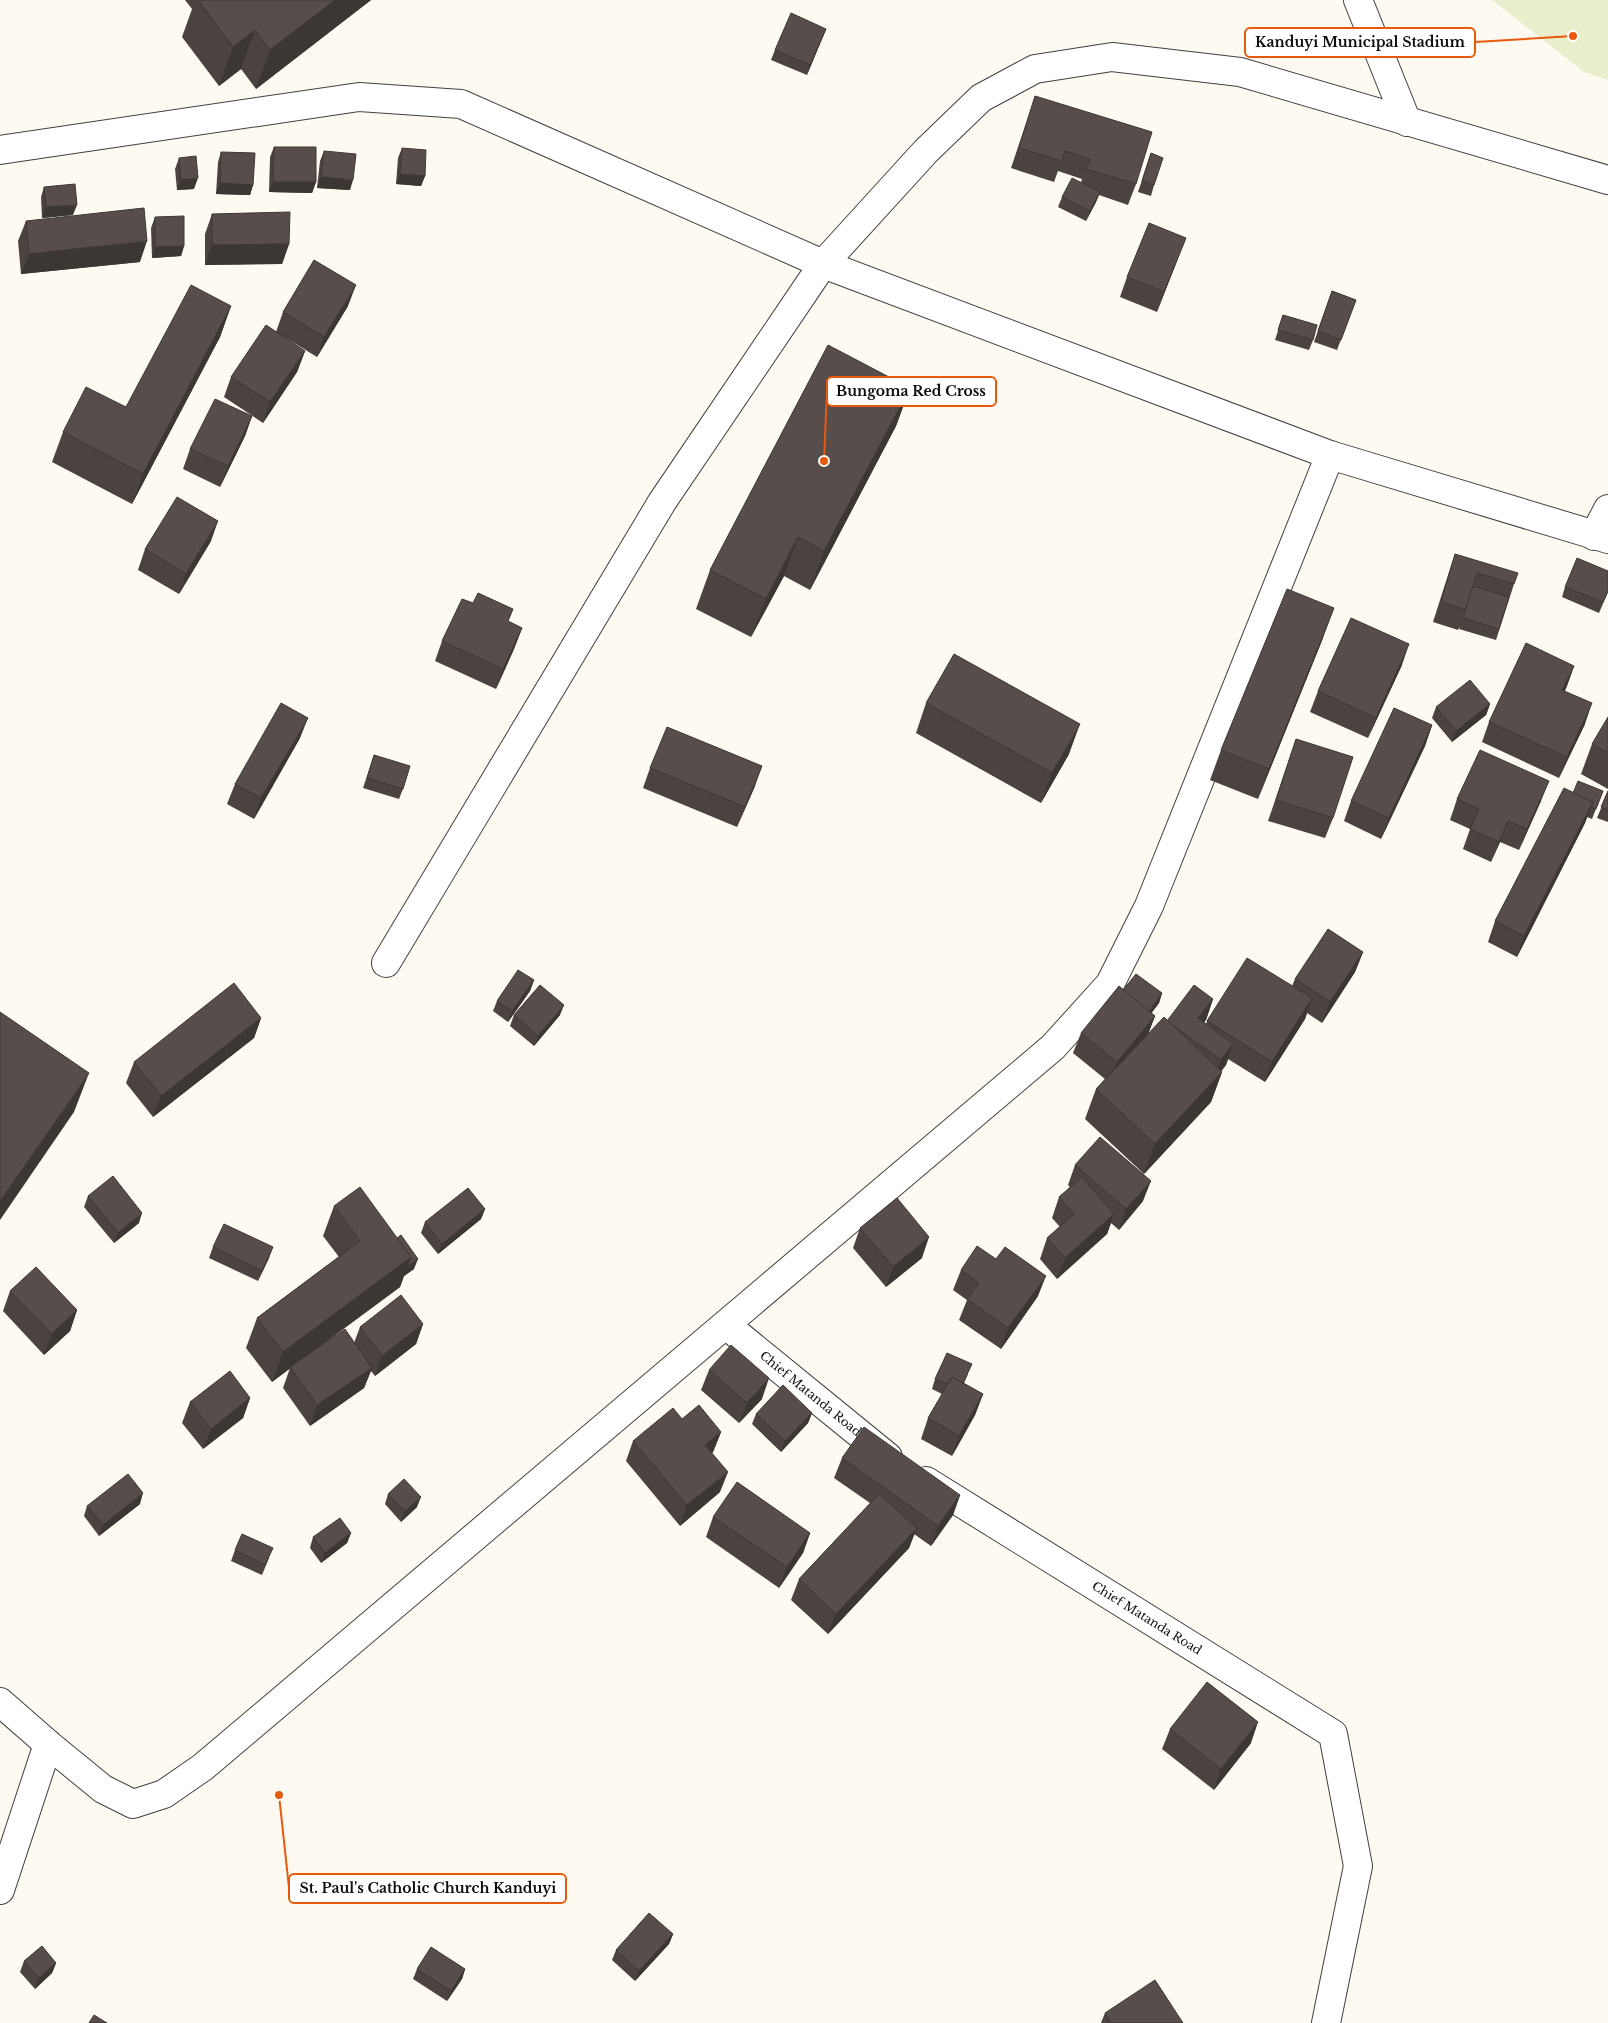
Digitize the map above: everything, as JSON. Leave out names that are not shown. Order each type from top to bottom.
[{"type":"street","points":[[1358,0],[1407,122]]},
{"type":"street","points":[[386,963],[662,502],[822,264],[926,151],[981,98],[1036,69],[1112,57],[1240,72],[1608,180]]},
{"type":"street","points":[[0,150],[359,97],[461,104],[822,264],[1330,455],[1601,538],[1608,509]]},
{"type":"street","points":[[0,1702],[102,1790],[134,1804],[164,1794],[203,1767],[1053,1048],[1110,984],[1149,906],[1330,455]]},
{"type":"street","name":"Chief Matanda Road","points":[[726,1325],[893,1460],[1333,1734],[1358,1866],[1326,2023]]},
{"type":"street","points":[[0,1890],[48,1744]]},
{"type":"green space","points":[[1492,0],[1608,0],[1608,80],[1584,72]]},
{"type":"building","points":[[198,0],[335,0],[270,50],[255,30],[233,47]]},
{"type":"building","points":[[791,13],[826,29],[810,65],[775,50]]},
{"type":"building","points":[[1035,96],[1152,132],[1136,184],[1086,169],[1090,159],[1065,151],[1062,161],[1019,148]]},
{"type":"building","points":[[274,147],[316,147],[316,182],[273,182]]},
{"type":"building","points":[[402,148],[426,150],[425,176],[400,174]]},
{"type":"building","points":[[324,151],[356,154],[353,180],[321,177]]},
{"type":"building","points":[[221,152],[255,153],[253,185],[220,183]]},
{"type":"building","points":[[1151,153],[1163,158],[1154,185],[1142,181]]},
{"type":"building","points":[[196,156],[198,178],[181,180],[179,158]]},
{"type":"building","points":[[1072,178],[1100,192],[1090,211],[1062,197]]},
{"type":"building","points":[[75,184],[77,205],[46,207],[44,187]]},
{"type":"building","points":[[144,208],[147,241],[29,254],[26,221]]},
{"type":"building","points":[[290,212],[289,244],[212,245],[212,214]]},
{"type":"building","points":[[184,216],[184,246],[155,247],[155,217]]},
{"type":"building","points":[[1149,223],[1186,238],[1164,292],[1127,277]]},
{"type":"building","points":[[314,260],[356,285],[324,337],[283,312]]},
{"type":"building","points":[[191,285],[231,306],[143,474],[63,432],[86,387],[126,407]]},
{"type":"building","points":[[1332,291],[1356,300],[1341,340],[1318,331]]},
{"type":"building","points":[[1283,315],[1317,325],[1313,340],[1278,330]]},
{"type":"building","points":[[266,325],[305,351],[270,402],[231,377]]},
{"type":"building","points":[[828,345],[910,388],[824,551],[798,537],[766,599],[710,570]]},
{"type":"building","points":[[215,399],[252,416],[228,466],[190,449]]},
{"type":"building","points":[[177,497],[218,521],[186,574],[145,549]]},
{"type":"building","points":[[1455,554],[1518,573],[1514,584],[1477,573],[1466,610],[1441,602]]},
{"type":"building","points":[[1577,558],[1608,571],[1608,591],[1603,602],[1565,587]]},
{"type":"building","points":[[1473,586],[1509,597],[1499,629],[1463,618]]},
{"type":"building","points":[[1287,589],[1334,608],[1269,769],[1221,750]]},
{"type":"building","points":[[478,593],[513,609],[508,621],[522,628],[503,669],[442,641],[462,599],[473,603]]},
{"type":"building","points":[[1351,618],[1409,644],[1376,718],[1318,691]]},
{"type":"building","points":[[1526,643],[1574,666],[1562,690],[1592,703],[1567,757],[1489,722]]},
{"type":"building","points":[[954,654],[1080,724],[1052,773],[926,703]]},
{"type":"building","points":[[1470,680],[1490,704],[1456,731],[1436,707]]},
{"type":"building","points":[[281,703],[308,718],[261,798],[235,784]]},
{"type":"building","points":[[1394,708],[1432,725],[1389,818],[1351,801]]},
{"type":"building","points":[[1608,717],[1608,753],[1592,744]]},
{"type":"building","points":[[667,727],[762,766],[745,807],[650,768]]},
{"type":"building","points":[[1296,739],[1353,757],[1333,818],[1276,800]]},
{"type":"building","points":[[1480,750],[1549,781],[1527,829],[1508,821],[1499,842],[1470,829],[1479,809],[1457,799]]},
{"type":"building","points":[[374,755],[410,766],[403,789],[367,778]]},
{"type":"building","points":[[1578,781],[1603,791],[1596,809],[1591,807],[1593,802],[1573,793]]},
{"type":"building","points":[[1564,788],[1593,802],[1524,936],[1495,921]]},
{"type":"building","points":[[1608,791],[1608,810],[1601,807]]},
{"type":"building","points":[[1328,929],[1363,952],[1330,1002],[1295,979]]},
{"type":"building","points":[[1247,958],[1312,998],[1272,1062],[1207,1021]]},
{"type":"building","points":[[518,970],[534,980],[512,1011],[497,1001]]},
{"type":"building","points":[[1136,974],[1162,993],[1149,1012],[1123,990]]},
{"type":"building","points":[[234,983],[261,1018],[161,1096],[134,1062]]},
{"type":"building","points":[[540,985],[564,1005],[538,1036],[514,1015]]},
{"type":"building","points":[[1194,985],[1213,999],[1198,1018],[1233,1044],[1221,1060],[1167,1021]]},
{"type":"building","points":[[1119,986],[1155,1016],[1117,1062],[1081,1033]]},
{"type":"building","points":[[0,1012],[89,1073],[0,1201]]},
{"type":"building","points":[[1164,1017],[1222,1072],[1155,1144],[1096,1089]]},
{"type":"building","points":[[1100,1137],[1151,1181],[1126,1209],[1075,1165]]},
{"type":"building","points":[[113,1176],[142,1213],[118,1233],[88,1196]]},
{"type":"building","points":[[1082,1177],[1114,1214],[1065,1258],[1047,1238],[1074,1214],[1059,1197]]},
{"type":"building","points":[[360,1187],[411,1257],[283,1352],[257,1318],[360,1241],[334,1206]]},
{"type":"building","points":[[468,1188],[485,1209],[442,1244],[425,1222]]},
{"type":"building","points":[[897,1198],[929,1237],[893,1267],[860,1228]]},
{"type":"building","points":[[224,1224],[273,1247],[262,1271],[213,1247]]},
{"type":"building","points":[[401,1235],[418,1259],[408,1266],[411,1257],[397,1238]]},
{"type":"building","points":[[977,1246],[996,1259],[1005,1247],[1046,1276],[1008,1328],[967,1299],[979,1283],[961,1270]]},
{"type":"building","points":[[36,1267],[77,1310],[52,1334],[10,1291]]},
{"type":"building","points":[[401,1295],[423,1324],[382,1356],[360,1327]]},
{"type":"building","points":[[345,1329],[372,1368],[317,1405],[290,1367]]},
{"type":"building","points":[[731,1345],[769,1378],[747,1403],[709,1370]]},
{"type":"building","points":[[947,1353],[972,1364],[963,1383],[952,1377],[947,1384],[935,1379]]},
{"type":"building","points":[[230,1371],[250,1398],[211,1429],[190,1402]]},
{"type":"building","points":[[952,1377],[983,1394],[959,1436],[928,1418]]},
{"type":"building","points":[[783,1385],[812,1413],[785,1441],[756,1414]]},
{"type":"building","points":[[699,1405],[721,1432],[705,1445],[728,1472],[687,1505],[633,1441],[673,1408],[682,1419]]},
{"type":"building","points":[[864,1427],[960,1495],[938,1526],[842,1458]]},
{"type":"building","points":[[128,1474],[143,1493],[103,1525],[87,1506]]},
{"type":"building","points":[[404,1479],[421,1497],[405,1511],[388,1494]]},
{"type":"building","points":[[737,1482],[810,1533],[787,1567],[713,1517]]},
{"type":"building","points":[[879,1494],[917,1528],[836,1614],[799,1579]]},
{"type":"building","points":[[340,1518],[351,1533],[325,1553],[313,1537]]},
{"type":"building","points":[[242,1534],[273,1548],[265,1565],[235,1550]]},
{"type":"building","points":[[1207,1682],[1258,1722],[1221,1769],[1170,1729]]},
{"type":"building","points":[[649,1913],[673,1934],[639,1971],[616,1950]]},
{"type":"building","points":[[42,1946],[56,1963],[39,1978],[24,1961]]},
{"type":"building","points":[[431,1947],[465,1969],[451,1991],[417,1969]]},
{"type":"building","points":[[1155,1980],[1183,2023],[1111,2023],[1105,2013]]},
{"type":"building","points":[[94,2015],[107,2023],[89,2023]]},
{"type":"place","name":"Kanduyi Municipal Stadium","points":[[1573,36]]},
{"type":"place","name":"Bungoma Red Cross","points":[[824,461]]},
{"type":"place","name":"St. Paul's Catholic Church Kanduyi","points":[[279,1795]]}]
